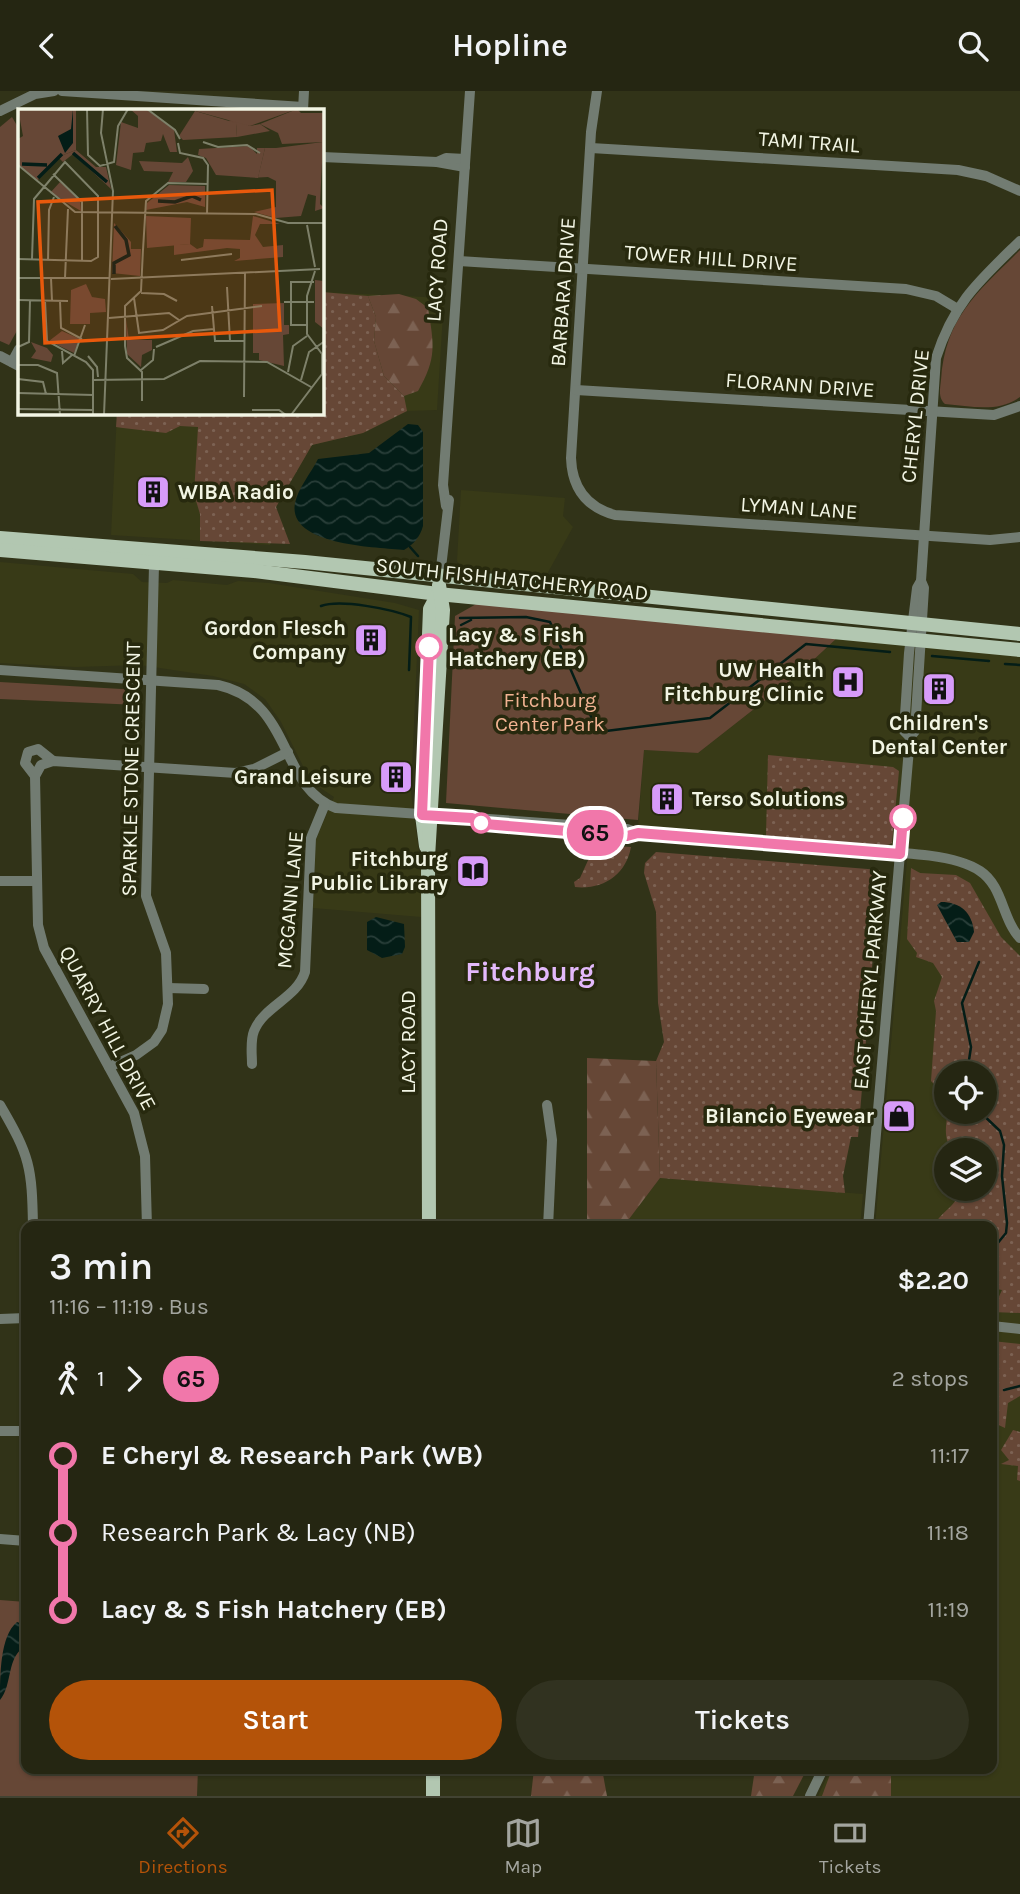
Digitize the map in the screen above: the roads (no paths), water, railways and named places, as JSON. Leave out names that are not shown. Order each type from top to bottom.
[{"type":"main road","name":"SOUTH FISH HATCHERY ROAD","points":[[0,538],[440,576],[1020,634]]},
{"type":"main road","name":"SOUTH FISH HATCHERY ROAD","points":[[0,550],[154,565],[254,571],[438,594],[1020,650]]},
{"type":"main road","name":"LACY ROAD","points":[[429,1221],[427,815],[430,609],[438,594],[440,576]]},
{"type":"main road","points":[[433,1774],[433,1796]]},
{"type":"street","points":[[0,111],[35,94],[54,91]]},
{"type":"street","points":[[62,91],[303,108],[304,91]]},
{"type":"street","name":"LACY ROAD","points":[[440,576],[446,506],[443,485],[470,91]]},
{"type":"street","name":"BARBARA DRIVE","points":[[581,495],[572,468],[591,148],[597,91]]},
{"type":"street","name":"TAMI TRAIL","points":[[591,148],[958,170],[986,176],[1020,191]]},
{"type":"street","points":[[324,157],[465,163]]},
{"type":"street","name":"CHERYL DRIVE","points":[[917,624],[924,588],[921,581],[923,535],[936,358],[946,327],[957,308],[1020,241]]},
{"type":"street","name":"TOWER HILL DRIVE","points":[[459,261],[906,289],[936,296],[957,308]]},
{"type":"street","points":[[0,356],[16,364]]},
{"type":"street","name":"FLORANN DRIVE","points":[[576,390],[994,415],[1020,406]]},
{"type":"street","name":"LYMAN LANE","points":[[581,495],[594,507],[615,515],[990,540],[1020,537]]},
{"type":"street","name":"SPARKLE STONE CRESCENT","points":[[109,1067],[154,1042],[167,1017],[166,953],[146,896],[154,565]]},
{"type":"street","name":"EAST CHERYL PARKWAY","points":[[868,1221],[910,737],[904,731],[917,624]]},
{"type":"street","points":[[0,670],[218,685],[243,692],[268,716],[308,787],[325,804],[344,810],[472,818],[498,825],[627,836],[638,833],[900,854],[964,863],[983,873],[995,886],[1008,924],[1020,938]]},
{"type":"street","points":[[35,776],[25,763],[27,752],[38,749],[53,761],[236,773],[254,769],[288,752]]},
{"type":"street","name":"QUARRY HILL DRIVE","points":[[53,761],[41,765],[35,776],[38,925],[44,948],[142,1133],[147,1221]]},
{"type":"street","name":"MCGANN LANE","points":[[252,1064],[255,1029],[263,1017],[298,986],[305,972],[311,838],[325,804]]},
{"type":"street","points":[[0,881],[36,881]]},
{"type":"street","points":[[168,988],[204,989]]},
{"type":"street","points":[[0,1105],[23,1145],[30,1164],[33,1221]]},
{"type":"street","points":[[547,1105],[552,1140],[548,1221]]},
{"type":"street","points":[[0,1319],[21,1318]]},
{"type":"street","points":[[997,1327],[1020,1329]]},
{"type":"street","points":[[0,1431],[21,1431]]},
{"type":"street","points":[[0,1539],[21,1541]]},
{"type":"street","points":[[810,1796],[821,1774]]},
{"type":"water","points":[[408,424],[418,425],[423,432],[423,526],[414,543],[404,550],[356,545],[319,536],[305,528],[296,517],[295,503],[318,459],[369,453]]},
{"type":"water","points":[[941,902],[959,906],[968,914],[974,932],[969,942],[957,942],[937,905]]},
{"type":"water","points":[[376,917],[404,924],[405,947],[402,954],[382,958],[367,950],[367,922]]},
{"type":"water","points":[[17,1622],[21,1623],[21,1650],[12,1664],[7,1687],[0,1700],[4,1646],[11,1628]]},
{"type":"waterway","points":[[410,547],[418,556]]},
{"type":"waterway","points":[[321,606],[366,606],[411,617],[409,670]]},
{"type":"waterway","points":[[460,618],[526,617],[550,622],[593,721],[606,731],[710,718],[806,644],[890,652]]},
{"type":"waterway","points":[[461,625],[471,620]]},
{"type":"waterway","points":[[932,656],[989,661]]},
{"type":"waterway","points":[[1005,664],[1020,665]]},
{"type":"waterway","points":[[969,1061],[971,1047],[962,1003],[979,962]]},
{"type":"waterway","points":[[993,1124],[1000,1131],[1004,1145],[1002,1176],[1007,1223],[1006,1233],[997,1244]]},
{"type":"waterway","points":[[1004,1390],[1020,1386]]},
{"type":"place","name":"WIBA Radio","points":[[153,492]]},
{"type":"place","name":"Gordon Flesch Company","points":[[371,640]]},
{"type":"place","name":"Lacy & S Fish Hatchery (EB)","points":[[429,647]]},
{"type":"place","name":"UW Health Fitchburg Clinic","points":[[848,682]]},
{"type":"place","name":"Children's Dental Center","points":[[939,689]]},
{"type":"place","name":"Grand Leisure","points":[[396,777]]},
{"type":"place","name":"Terso Solutions","points":[[667,799]]},
{"type":"place","name":"Fitchburg Public Library","points":[[473,871]]},
{"type":"place","name":"Bilancio Eyewear","points":[[899,1116]]},
{"type":"district","name":"Fitchburg","points":[[530,971]]},
{"type":"park label","name":"Fitchburg Center Park","points":[[550,712]]}]
